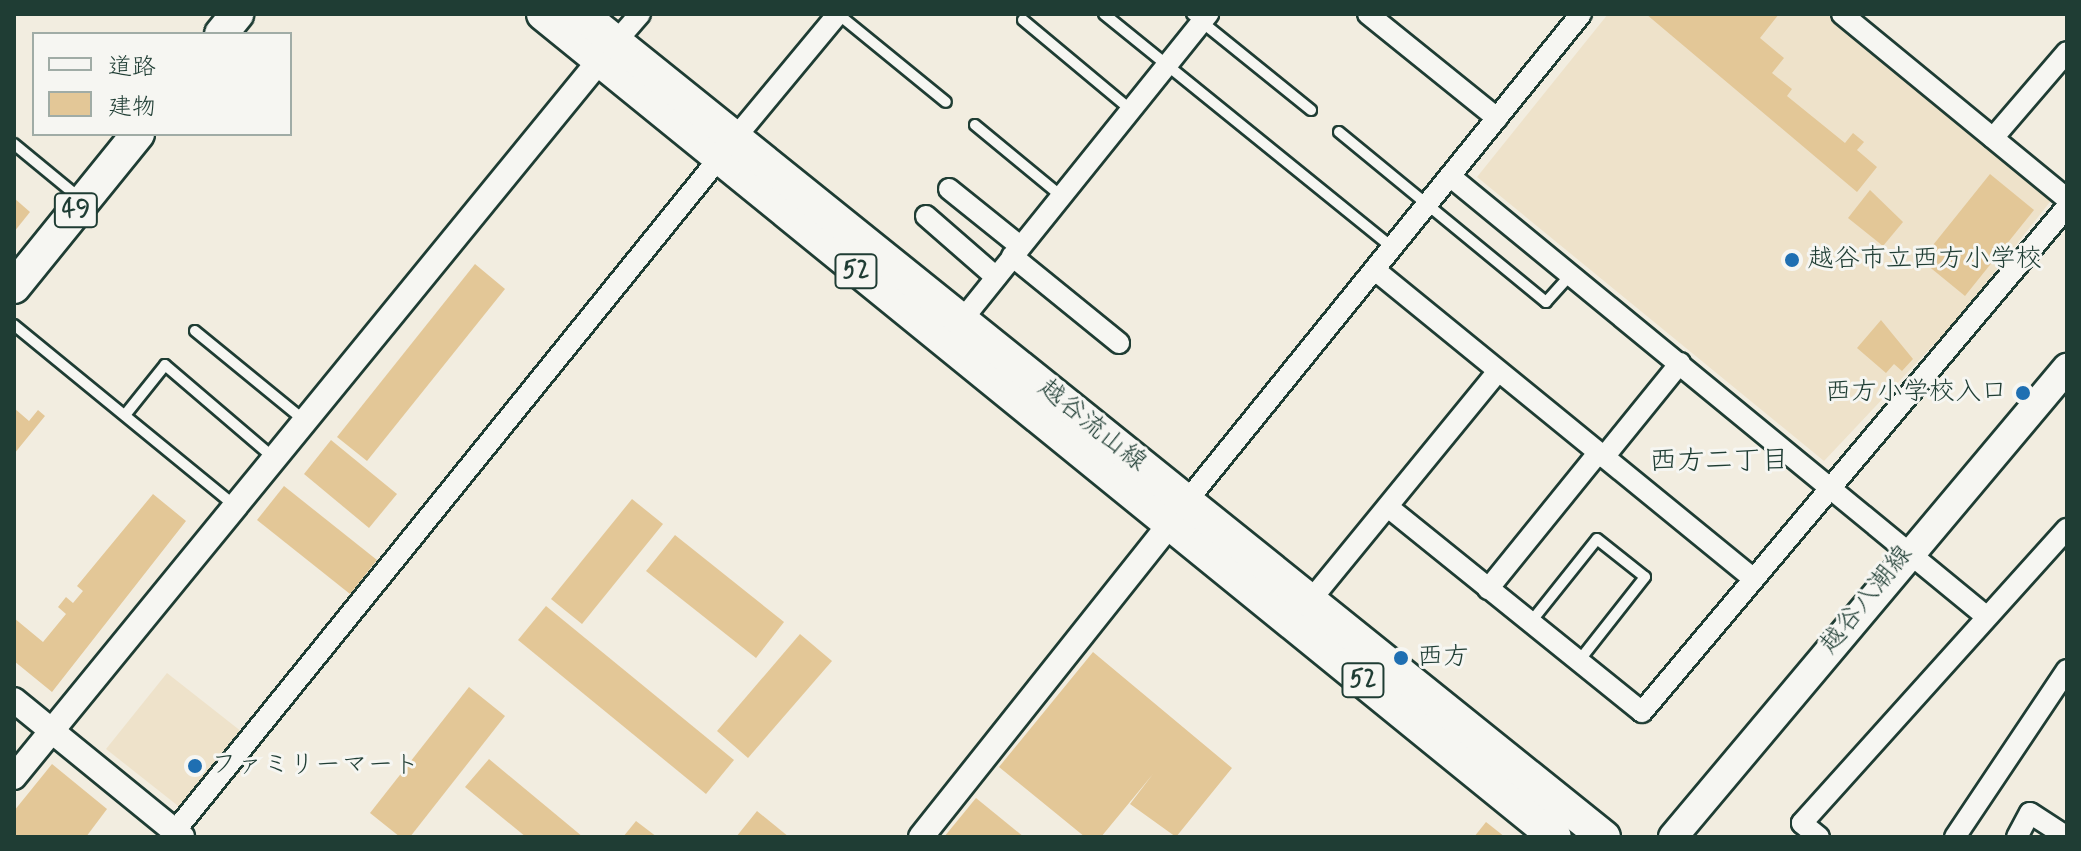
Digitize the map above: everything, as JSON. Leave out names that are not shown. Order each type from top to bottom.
[{"type":"main road","points":[[223,32],[237,14]]},
{"type":"main road","name":"越谷流山線","points":[[543,14],[608,51],[1179,512],[1310,601],[1604,837]]},
{"type":"main road","name":"越谷流山線","points":[[581,14],[608,51]]},
{"type":"main road","name":"49","points":[[14,287],[136,136]]},
{"type":"main road","name":"越谷流山線","points":[[728,148],[962,320],[1555,837]]},
{"type":"main road","name":"越谷八潮線","points":[[1673,837],[1909,548],[2067,368]]},
{"type":"street","points":[[14,777],[50,729],[237,508],[640,14]]},
{"type":"street","points":[[14,700],[178,834],[838,14]]},
{"type":"street","points":[[1368,14],[1497,118]]},
{"type":"street","points":[[921,837],[1581,14]]},
{"type":"street","points":[[1842,14],[2067,199]]},
{"type":"street","points":[[962,320],[1168,65],[1201,17]]},
{"type":"street","points":[[1993,138],[2067,52]]},
{"type":"street","points":[[1451,177],[1909,548],[1987,617]]},
{"type":"street","points":[[949,189],[1119,343]]},
{"type":"street","points":[[1388,507],[1642,712],[1828,483],[1965,335],[2067,207]]},
{"type":"street","points":[[926,216],[996,277]]},
{"type":"street","points":[[1375,270],[1752,577]]},
{"type":"street","points":[[1488,589],[1680,363]]},
{"type":"street","points":[[1310,601],[1498,371]]},
{"type":"street","points":[[1819,837],[1802,823],[2067,529]]},
{"type":"street","points":[[1955,837],[2067,670]]},
{"type":"street","points":[[2017,837],[2030,813],[2067,837]]},
{"type":"lane","points":[[838,14],[946,102]]},
{"type":"lane","points":[[1104,14],[1393,248]]},
{"type":"lane","points":[[1201,17],[1311,110]]},
{"type":"lane","points":[[1023,20],[1130,109]]},
{"type":"lane","points":[[975,125],[1061,196]]},
{"type":"lane","points":[[1339,132],[1546,302],[1571,274]]},
{"type":"lane","points":[[14,144],[83,201]]},
{"type":"lane","points":[[14,325],[237,508]]},
{"type":"lane","points":[[195,331],[306,422]]},
{"type":"lane","points":[[125,415],[165,365],[276,459]]},
{"type":"lane","points":[[1530,623],[1597,539],[1645,577],[1578,662]]},
{"type":"shaded area","name":"越谷市立西方小学校","points":[[1608,14],[1827,14],[2053,198],[1956,321],[1824,461],[1477,177]]},
{"type":"shaded area","points":[[167,673],[242,732],[182,809],[106,749]]},
{"type":"building","points":[[1646,14],[1779,14],[1760,38],[1784,58],[1772,73],[1792,89],[1787,96],[1845,143],[1853,133],[1864,142],[1857,150],[1877,167],[1857,192]]},
{"type":"building","points":[[1990,174],[2034,210],[1965,296],[1921,260]]},
{"type":"building","points":[[1870,190],[1903,222],[1883,246],[1848,218]]},
{"type":"building","points":[[14,198],[30,212],[14,232]]},
{"type":"building","points":[[475,264],[505,289],[367,461],[337,437]]},
{"type":"building","points":[[1881,320],[1913,359],[1902,371],[1894,364],[1886,373],[1857,348]]},
{"type":"building","points":[[14,408],[29,421],[38,410],[45,416],[14,454]]},
{"type":"building","points":[[331,440],[397,494],[369,528],[304,474]]},
{"type":"building","points":[[284,486],[377,560],[350,594],[257,520]]},
{"type":"building","points":[[153,494],[186,521],[52,692],[14,661],[14,618],[43,642],[66,614],[58,607],[66,597],[73,603],[83,591],[77,586]]},
{"type":"building","points":[[632,499],[663,524],[582,624],[551,599]]},
{"type":"building","points":[[675,535],[784,622],[756,658],[646,571]]},
{"type":"building","points":[[546,606],[734,760],[706,794],[518,640]]},
{"type":"building","points":[[800,634],[832,661],[748,758],[717,731]]},
{"type":"building","points":[[1093,652],[1232,768],[1176,837],[1130,804],[1153,774],[1101,837],[1085,837],[999,767]]},
{"type":"building","points":[[469,687],[505,716],[410,837],[400,837],[370,813]]},
{"type":"building","points":[[489,759],[583,837],[526,837],[465,787]]},
{"type":"building","points":[[52,764],[107,809],[86,837],[14,837],[14,811]]},
{"type":"building","points":[[976,798],[1024,837],[944,837]]},
{"type":"building","points":[[757,811],[789,837],[736,837]]},
{"type":"building","points":[[636,821],[657,837],[623,837]]},
{"type":"building","points":[[1486,822],[1505,837],[1474,837]]},
{"type":"place","name":"越谷市立西方小学校","points":[[1792,260]]},
{"type":"place","name":"西方小学校入口","points":[[2023,393]]},
{"type":"place","name":"西方","points":[[1401,658]]},
{"type":"place","name":"ファミリーマート","points":[[195,766]]},
{"type":"district","name":"西方二丁目","points":[[1719,462]]}]
